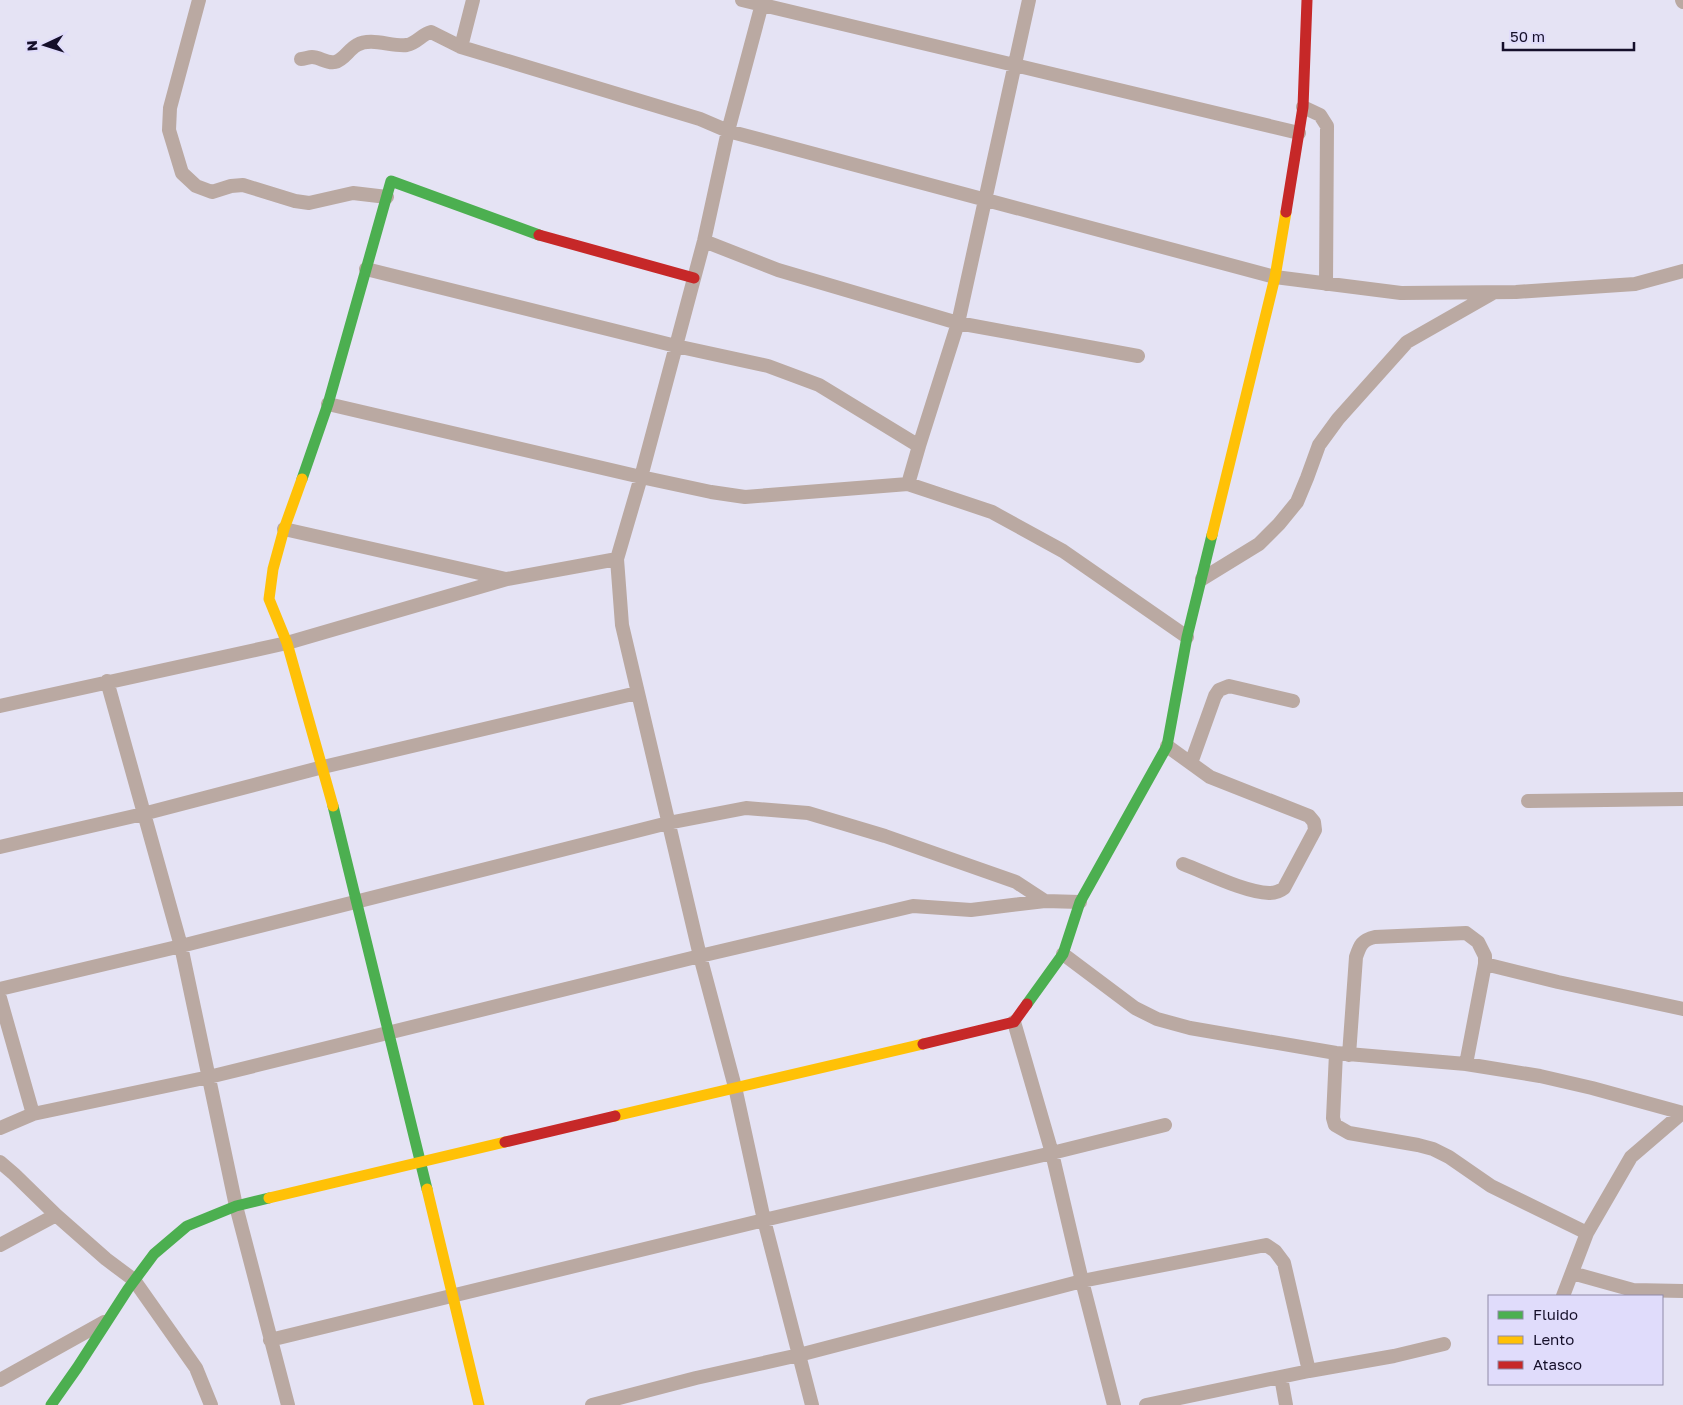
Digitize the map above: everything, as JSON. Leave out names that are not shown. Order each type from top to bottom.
[{"type":"street","points":[[199,0],[170,108],[169,130],[182,173],[196,186],[212,192],[243,185],[295,201],[309,203],[353,193],[387,197]]},
{"type":"street","points":[[461,47],[473,0]]},
{"type":"street","points":[[742,0],[762,3],[1299,133]]},
{"type":"street","points":[[908,484],[958,324],[1029,0]]},
{"type":"street","points":[[51,1405],[78,1368],[134,1280],[154,1254],[188,1226],[236,1206],[1014,1022],[1063,954],[1080,902],[1167,746],[1188,637],[1275,277],[1303,107],[1307,0]]},
{"type":"street","points":[[762,3],[728,131],[704,241],[641,477],[617,559],[622,625],[637,693],[700,956],[735,1087],[764,1220],[812,1405]]},
{"type":"street","points":[[301,59],[313,57],[336,62],[349,53],[356,45],[368,43],[407,45],[424,34],[431,32],[461,47],[700,119],[728,131],[986,198],[1275,277],[1401,293],[1495,292],[1635,284],[1683,271]]},
{"type":"street","points":[[1303,107],[1320,115],[1327,126],[1326,284]]},
{"type":"street","points":[[479,1405],[323,767],[287,643],[269,599],[273,569],[284,529],[328,404],[391,181],[538,235],[694,278]]},
{"type":"street","points":[[704,241],[778,270],[958,324],[1138,356]]},
{"type":"street","points":[[366,269],[676,346],[768,366],[819,385],[919,446]]},
{"type":"street","points":[[1202,579],[1259,544],[1279,524],[1296,502],[1319,445],[1338,419],[1407,342],[1495,292]]},
{"type":"street","points":[[328,404],[641,477],[711,492],[745,497],[908,484],[992,512],[1063,552],[1188,637]]},
{"type":"street","points":[[284,529],[507,580]]},
{"type":"street","points":[[0,706],[287,643],[507,580],[617,559]]},
{"type":"street","points":[[107,681],[181,946],[236,1206],[288,1405]]},
{"type":"street","points":[[1191,763],[1215,696],[1219,690],[1229,686],[1293,701]]},
{"type":"street","points":[[0,846],[143,814],[323,767],[637,693]]},
{"type":"street","points":[[1167,746],[1210,777],[1310,816],[1314,822],[1315,830],[1284,888],[1279,892],[1269,893],[1244,888],[1183,864]]},
{"type":"street","points":[[1528,801],[1683,798]]},
{"type":"street","points":[[0,989],[181,946],[357,900],[668,823],[746,808],[808,813],[885,836],[1016,882],[1045,902]]},
{"type":"street","points":[[0,1128],[34,1114],[209,1077],[700,956],[914,906],[971,910],[1045,902],[1080,902]]},
{"type":"street","points":[[1466,1064],[1485,964],[1485,956],[1478,942],[1466,933],[1366,939],[1359,947],[1356,957],[1333,1118],[1335,1125],[1349,1133],[1434,1149],[1450,1157],[1491,1186],[1587,1233]]},
{"type":"street","points":[[1063,954],[1135,1008],[1157,1019],[1190,1028],[1342,1054],[1466,1064],[1549,1078],[1683,1113]]},
{"type":"street","points":[[1485,964],[1683,1010]]},
{"type":"street","points":[[0,998],[34,1114]]},
{"type":"street","points":[[1014,1022],[1052,1153],[1114,1405]]},
{"type":"street","points":[[1563,1295],[1587,1233],[1631,1157],[1683,1113]]},
{"type":"street","points":[[270,1340],[1164,1125]]},
{"type":"street","points":[[0,1162],[56,1215],[106,1259],[134,1280],[196,1368],[211,1405]]},
{"type":"street","points":[[0,1245],[56,1215]]},
{"type":"street","points":[[592,1405],[696,1378],[799,1355],[1082,1280],[1266,1245],[1275,1251],[1284,1263],[1309,1371]]},
{"type":"street","points":[[1572,1272],[1632,1293],[1683,1291]]},
{"type":"street","points":[[0,1380],[108,1320]]},
{"type":"street","points":[[1146,1405],[1309,1371],[1394,1356],[1444,1344]]},
{"type":"street","points":[[1282,1377],[1286,1405]]},
{"type":"traffic: fast","points":[[302,479],[328,404],[391,181],[539,235]]},
{"type":"traffic: fast","points":[[1027,1004],[1063,954],[1080,902],[1167,746],[1187,637],[1212,535]]},
{"type":"traffic: fast","points":[[333,806],[427,1189]]},
{"type":"traffic: fast","points":[[51,1405],[128,1289],[154,1254],[187,1226],[236,1206],[269,1198]]},
{"type":"traffic: slow","points":[[1212,535],[1275,277],[1286,212]]},
{"type":"traffic: slow","points":[[302,479],[284,529],[273,569],[269,599],[287,643],[333,806]]},
{"type":"traffic: slow","points":[[615,1116],[923,1044]]},
{"type":"traffic: slow","points":[[269,1198],[505,1142]]},
{"type":"traffic: slow","points":[[427,1189],[479,1405]]},
{"type":"traffic: jam","points":[[1286,212],[1303,107],[1307,0]]},
{"type":"traffic: jam","points":[[539,235],[694,278]]},
{"type":"traffic: jam","points":[[923,1044],[1014,1022],[1027,1004]]},
{"type":"traffic: jam","points":[[505,1142],[615,1116]]}]
